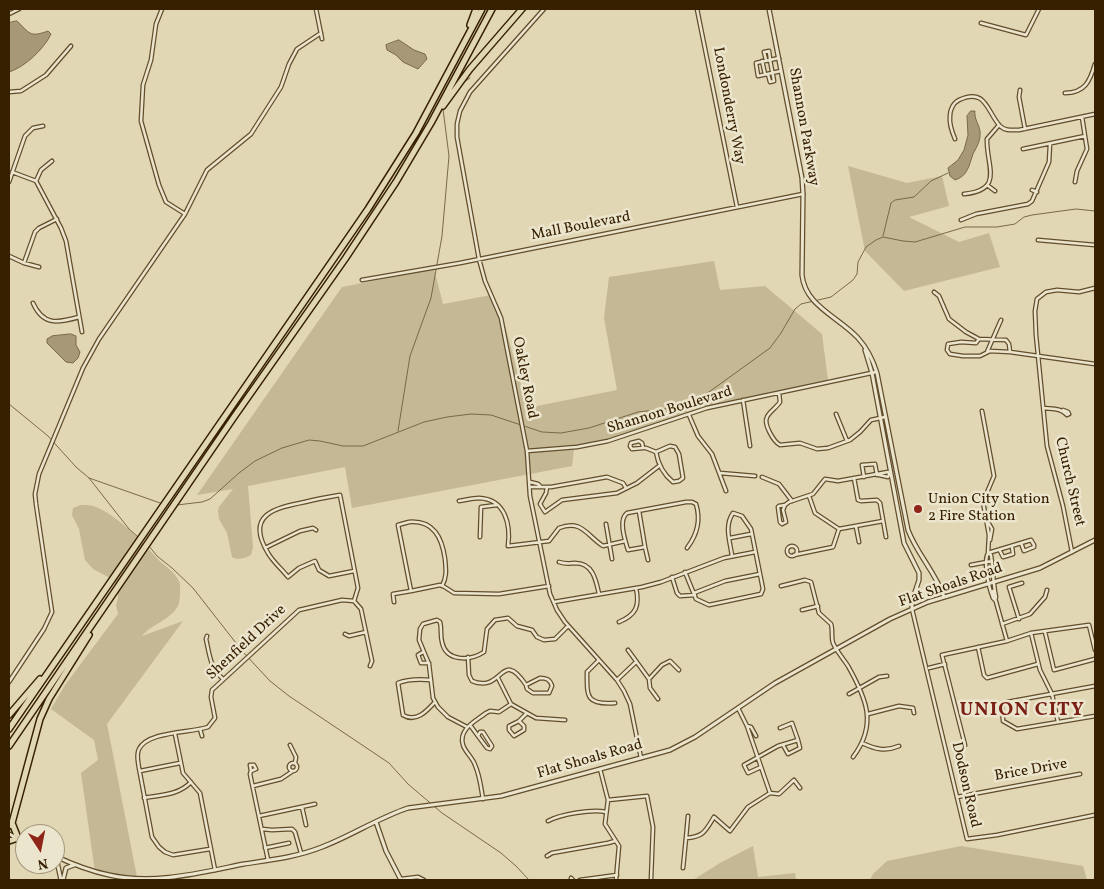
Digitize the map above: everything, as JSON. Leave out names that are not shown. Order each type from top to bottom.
[{"type":"highway","points":[[461,48],[476,9]]},
{"type":"highway","points":[[9,729],[368,209],[416,133],[482,9]]},
{"type":"highway","points":[[9,746],[234,417],[345,259],[396,182],[431,123],[492,9]]},
{"type":"highway","points":[[431,123],[470,69],[522,9]]},
{"type":"highway","points":[[10,825],[43,712],[113,594]]},
{"type":"highway","points":[[9,714],[56,660]]},
{"type":"street","points":[[9,14],[19,9]]},
{"type":"street","points":[[162,9],[156,24],[151,60],[142,85],[141,121],[159,186],[166,202],[185,214]]},
{"type":"street","points":[[316,9],[322,39]]},
{"type":"street","name":"Oakley Road","points":[[544,9],[470,92],[460,111],[457,137],[479,259],[501,318],[527,451],[530,487],[549,586],[554,602],[568,626],[617,680],[624,691],[630,704],[641,758]]},
{"type":"street","name":"Londonderry Way","points":[[697,9],[737,207]]},
{"type":"street","name":"Shannon Parkway","points":[[769,9],[798,156],[803,194],[802,275],[804,288],[813,301],[851,331],[864,345],[872,359],[908,530],[944,597]]},
{"type":"street","points":[[981,23],[1026,35],[1039,9]]},
{"type":"street","points":[[9,682],[44,629],[52,612],[35,494],[39,474],[84,368],[99,339],[185,214],[207,170],[250,134],[281,87],[289,64],[297,49],[321,33]]},
{"type":"street","points":[[9,92],[21,91],[46,75],[71,46]]},
{"type":"street","points":[[768,51],[774,81],[770,82],[766,74],[764,61],[764,52],[768,51]]},
{"type":"street","points":[[779,58],[756,62],[758,76],[781,71]]},
{"type":"street","points":[[1065,93],[1072,93],[1085,87],[1090,81],[1095,64]]},
{"type":"street","points":[[1020,90],[1019,97],[1026,129]]},
{"type":"street","points":[[955,139],[951,126],[950,112],[956,102],[967,97],[982,99],[999,125],[1011,130],[1026,129],[1095,114]]},
{"type":"street","points":[[1075,182],[1077,171],[1088,149],[1082,117]]},
{"type":"street","points":[[964,194],[977,192],[987,185],[991,179],[987,140],[999,125]]},
{"type":"street","points":[[9,182],[25,136],[33,128],[42,126]]},
{"type":"street","points":[[1023,150],[1085,136]]},
{"type":"street","points":[[961,220],[976,214],[1028,204],[1032,201],[1049,162],[1050,144]]},
{"type":"street","points":[[36,181],[41,170],[52,161]]},
{"type":"street","points":[[12,172],[36,181],[66,241],[82,332]]},
{"type":"street","points":[[987,185],[995,191]]},
{"type":"street","points":[[1032,190],[1037,192]]},
{"type":"street","name":"Mall Boulevard","points":[[362,280],[479,259],[803,194]]},
{"type":"street","points":[[24,263],[35,232],[56,219]]},
{"type":"street","points":[[1038,240],[1095,245]]},
{"type":"street","points":[[9,256],[39,268]]},
{"type":"street","name":"Church Street","points":[[1072,552],[1063,506],[1047,446],[1035,311],[1037,299],[1052,290],[1079,292],[1095,288]]},
{"type":"street","points":[[934,292],[939,296],[949,319],[966,332],[979,338],[1006,340],[1009,344],[1010,352]]},
{"type":"street","points":[[32,303],[40,316],[52,322],[79,317]]},
{"type":"street","points":[[988,352],[992,338],[1001,320]]},
{"type":"street","points":[[979,338],[976,343],[961,342],[948,344],[947,350],[950,354],[963,356],[980,356],[988,352],[1010,352],[1095,364]]},
{"type":"street","name":"Shannon Parkway","points":[[864,345],[872,373],[904,543],[919,573],[912,601],[912,609]]},
{"type":"street","name":"Shannon Boulevard","points":[[527,451],[583,447],[608,441],[707,408],[876,372]]},
{"type":"street","points":[[779,393],[780,402],[767,416],[766,421],[776,443],[784,445],[800,443],[822,449],[847,441],[860,432],[871,420],[885,416]]},
{"type":"street","points":[[743,400],[750,446]]},
{"type":"street","points":[[1044,408],[1063,410]]},
{"type":"street","points":[[982,411],[994,476],[983,502],[990,541],[986,557],[988,584],[996,597],[995,600],[1007,641]]},
{"type":"street","points":[[836,414],[847,441]]},
{"type":"street","points":[[689,415],[698,436],[712,454],[726,491]]},
{"type":"street","points":[[643,448],[642,444],[638,441],[631,443],[630,446],[634,449],[646,448],[656,452],[665,448],[675,447],[679,454],[683,478],[679,482],[672,482],[660,466],[656,452]]},
{"type":"street","points":[[785,505],[786,522],[782,524],[778,508],[792,501],[809,496],[816,491],[825,479],[838,481],[854,478],[864,477],[877,475],[875,464],[862,465],[864,477]]},
{"type":"street","points":[[530,482],[543,487],[546,493],[540,504],[545,512],[562,500],[617,493],[637,483],[660,466]]},
{"type":"street","points":[[720,473],[755,476]]},
{"type":"street","points":[[762,476],[780,484],[792,501]]},
{"type":"street","points":[[530,487],[543,487],[607,477],[623,484],[626,488]]},
{"type":"street","points":[[854,478],[858,500],[861,502],[878,501],[886,537]]},
{"type":"street","points":[[354,571],[329,576],[318,570],[315,561],[299,568],[288,577],[269,555],[260,538],[262,521],[270,511],[281,506],[340,495],[358,588],[354,601],[361,608],[372,661],[370,666]]},
{"type":"street","points":[[809,496],[815,513],[839,529],[883,521]]},
{"type":"street","points":[[459,501],[484,499],[498,505],[508,522],[508,546],[550,541],[559,528],[571,525],[586,530],[603,546],[625,541]]},
{"type":"street","points":[[646,547],[628,550],[622,518],[627,513],[692,502],[696,504],[698,512],[697,529],[687,548]]},
{"type":"street","points":[[480,537],[481,507],[498,505]]},
{"type":"street","points":[[639,511],[648,560]]},
{"type":"street","points":[[685,572],[696,599],[709,605],[761,594],[763,589],[752,534],[742,516],[733,513],[728,523],[732,556]]},
{"type":"street","points":[[411,590],[398,525],[409,522],[429,525],[437,533],[444,552],[446,571],[446,579],[442,586]]},
{"type":"street","points":[[606,524],[612,559]]},
{"type":"street","points":[[856,527],[859,542]]},
{"type":"street","points":[[265,548],[300,531],[313,528],[316,530]]},
{"type":"street","points":[[794,556],[833,547],[839,529]]},
{"type":"street","points":[[730,538],[752,534]]},
{"type":"street","points":[[988,554],[1012,547],[1020,543],[1031,540],[1034,547],[1024,551],[1020,543]]},
{"type":"street","name":"Flat Shoals Road","points":[[65,860],[110,875],[134,879],[173,877],[215,870],[301,854],[331,844],[408,808],[507,795],[670,750],[688,742],[775,683],[836,648],[912,609],[944,597],[1040,568],[1095,540]]},
{"type":"street","points":[[1000,550],[1003,557],[1013,554],[1012,547]]},
{"type":"street","points":[[554,602],[636,588],[724,558],[755,552]]},
{"type":"street","points":[[988,554],[992,560],[993,591]]},
{"type":"street","points":[[971,565],[992,560]]},
{"type":"street","points":[[559,562],[582,564],[590,569],[596,579],[599,594]]},
{"type":"street","points":[[672,577],[677,593],[680,596],[694,594],[725,580],[760,574]]},
{"type":"street","points":[[781,586],[805,580],[812,584],[821,616],[831,624],[832,641],[865,700],[868,714],[867,728],[862,743],[853,757]]},
{"type":"street","points":[[1019,619],[1009,587],[1022,583]]},
{"type":"street","points":[[394,602],[393,594],[440,585],[454,593],[499,594],[549,586]]},
{"type":"street","points":[[619,622],[630,616],[638,604],[636,588]]},
{"type":"street","points":[[1002,624],[1030,614],[1045,597],[1047,590]]},
{"type":"street","points":[[914,593],[915,601],[920,606]]},
{"type":"street","name":"Shenfield Drive","points":[[200,730],[208,727],[214,718],[210,697],[212,690],[299,610],[342,600],[354,601]]},
{"type":"street","points":[[802,610],[818,606]]},
{"type":"street","name":"Dodson Road","points":[[912,609],[966,838],[969,840],[1095,815]]},
{"type":"street","points":[[467,727],[448,717],[433,698],[428,663],[419,640],[422,625],[425,622],[437,620],[440,622],[442,626],[442,641],[446,651],[455,658],[468,658],[484,652],[487,629],[495,620],[508,618],[517,626],[532,630],[537,637],[544,640],[556,639],[568,626]]},
{"type":"street","points":[[965,745],[942,655],[1007,641],[1031,633],[1089,625],[1095,650]]},
{"type":"street","points":[[345,634],[349,636],[366,632]]},
{"type":"street","points":[[1045,632],[1054,670],[1095,659]]},
{"type":"street","points":[[1031,633],[1042,676],[1052,694],[1058,722]]},
{"type":"street","points":[[207,636],[212,665],[223,679]]},
{"type":"street","points":[[978,647],[986,678],[1038,664]]},
{"type":"street","points":[[628,650],[649,679],[650,688],[658,699]]},
{"type":"street","points":[[424,652],[418,656],[421,663],[428,663]]},
{"type":"street","points":[[468,658],[469,675],[472,680],[483,683],[491,682],[498,678],[506,669],[514,669],[530,691],[545,694],[549,693],[552,686],[548,679],[544,678],[526,685]]},
{"type":"street","points":[[599,660],[587,672],[587,688],[590,698],[600,704],[615,703]]},
{"type":"street","points":[[649,679],[662,665],[670,661],[680,670]]},
{"type":"street","points":[[617,680],[636,662]]},
{"type":"street","points":[[929,668],[945,664]]},
{"type":"street","points":[[849,694],[879,677],[887,676]]},
{"type":"street","points":[[498,678],[511,704],[536,718],[565,720]]},
{"type":"street","points":[[431,680],[398,683],[403,715],[406,718],[415,718],[426,712],[435,702]]},
{"type":"street","points":[[1095,686],[1002,702],[1003,720],[1017,729],[1095,716]]},
{"type":"street","points":[[483,799],[479,776],[474,763],[463,746],[464,734],[467,727],[486,713],[490,711],[499,712],[511,704]]},
{"type":"street","points":[[868,714],[903,705],[912,708],[914,713]]},
{"type":"street","points":[[738,708],[770,793]]},
{"type":"street","points":[[519,721],[524,726],[524,730],[514,736],[509,730],[510,726],[527,713]]},
{"type":"street","points":[[780,728],[792,723],[800,748],[788,754],[784,745]]},
{"type":"street","points":[[470,725],[478,736],[487,748],[490,749],[492,746],[483,732],[480,732],[478,736]]},
{"type":"street","points":[[746,726],[751,727],[756,736]]},
{"type":"street","points":[[202,736],[200,730],[154,737],[144,742],[137,757],[152,837],[165,852],[173,855],[210,849]]},
{"type":"street","points":[[175,734],[183,773],[200,793],[215,870]]},
{"type":"street","points":[[761,766],[748,773],[744,765],[798,740]]},
{"type":"street","points":[[862,743],[880,750],[899,746]]},
{"type":"street","points":[[253,786],[281,779],[297,768],[295,763],[296,757],[290,745]]},
{"type":"street","points":[[139,771],[180,763]]},
{"type":"street","points":[[293,771],[289,766],[291,763],[295,763]]},
{"type":"street","points":[[600,769],[608,800],[605,824],[619,846],[616,880]]},
{"type":"street","points":[[251,771],[268,860]]},
{"type":"street","name":"Brice Drive","points":[[957,797],[1080,774]]},
{"type":"street","points":[[686,838],[698,837],[706,830],[714,818],[730,831],[748,807],[770,793],[779,794],[794,780],[800,788]]},
{"type":"street","points":[[144,798],[174,793],[192,782]]},
{"type":"street","points":[[608,800],[647,796],[653,827],[651,880]]},
{"type":"street","points":[[259,816],[315,804]]},
{"type":"street","points":[[302,807],[306,825]]},
{"type":"street","points":[[548,821],[555,817],[606,812]]},
{"type":"street","points":[[683,868],[688,816]]},
{"type":"street","points":[[376,822],[386,851],[401,880],[418,878],[424,880]]},
{"type":"street","points":[[262,829],[292,828],[295,832],[301,854]]},
{"type":"street","points":[[547,856],[552,853],[615,841]]},
{"type":"street","points":[[265,848],[289,843]]},
{"type":"street","points":[[62,880],[66,868],[75,864]]},
{"type":"street","points":[[580,880],[617,875]]},
{"type":"shaded area","points":[[17,21],[30,33],[37,34],[48,31],[51,34],[44,46],[33,57],[9,72],[9,23]]},
{"type":"shaded area","points":[[399,40],[414,50],[425,54],[427,59],[418,69],[403,62],[387,50],[386,45]]},
{"type":"shaded area","points":[[971,111],[975,111],[980,131],[979,141],[965,173],[955,180],[950,176],[948,168],[958,160],[964,150],[968,135],[967,116]]},
{"type":"shaded area","points":[[848,166],[907,183],[942,176],[949,206],[909,217],[959,242],[989,233],[1000,267],[904,291],[865,251]]},
{"type":"shaded area","points":[[714,261],[720,290],[765,286],[822,334],[828,380],[686,414],[628,434],[574,448],[572,466],[352,508],[345,467],[248,486],[253,547],[251,555],[242,559],[232,557],[227,533],[219,519],[219,507],[233,489],[197,495],[342,287],[434,269],[443,304],[491,295],[501,310],[527,408],[617,390],[604,318],[609,277]]},
{"type":"shaded area","points":[[71,334],[76,336],[76,345],[80,352],[78,358],[73,363],[66,362],[47,343],[47,339],[52,336]]},
{"type":"shaded area","points":[[81,505],[96,507],[120,522],[177,577],[180,583],[180,599],[176,609],[142,636],[183,621],[107,724],[137,877],[112,878],[95,872],[81,773],[98,760],[94,740],[51,709],[65,685],[118,614],[116,605],[118,587],[110,578],[93,569],[85,560],[79,529],[72,515],[73,508]]},
{"type":"shaded area","points":[[753,846],[758,877],[795,873],[796,880],[693,880],[720,863]]},
{"type":"shaded area","points":[[961,846],[1083,866],[1087,880],[870,880],[873,874],[887,861]]},
{"type":"waterway","points":[[461,84],[470,78]]},
{"type":"waterway","points":[[398,431],[410,356],[431,298],[442,236],[449,156],[443,109]]},
{"type":"waterway","points":[[883,236],[891,203],[895,200],[914,197],[931,181],[948,173]]},
{"type":"waterway","points":[[177,505],[202,502],[210,499],[255,461],[282,448],[309,440],[343,446],[363,446],[424,422],[471,414],[491,415],[542,432],[561,433],[589,428],[638,412],[681,407],[709,392],[770,348],[795,309],[801,304],[831,297],[853,280],[857,274],[858,262],[866,247],[876,240],[883,237],[915,242],[965,227],[997,227],[1015,224],[1024,217],[1032,215],[1076,209],[1095,211]]},
{"type":"waterway","points":[[9,404],[48,436],[76,467],[89,478],[129,529],[138,537]]},
{"type":"waterway","points":[[89,478],[163,504]]},
{"type":"waterway","points":[[149,546],[157,556],[193,588],[243,652],[270,681],[289,696],[389,763],[408,784],[442,813],[501,853],[529,880]]},
{"type":"place","name":"Union City Station 2 Fire Station","points":[[918,509]]},
{"type":"district","name":"UNION CITY","points":[[1022,711]]}]
